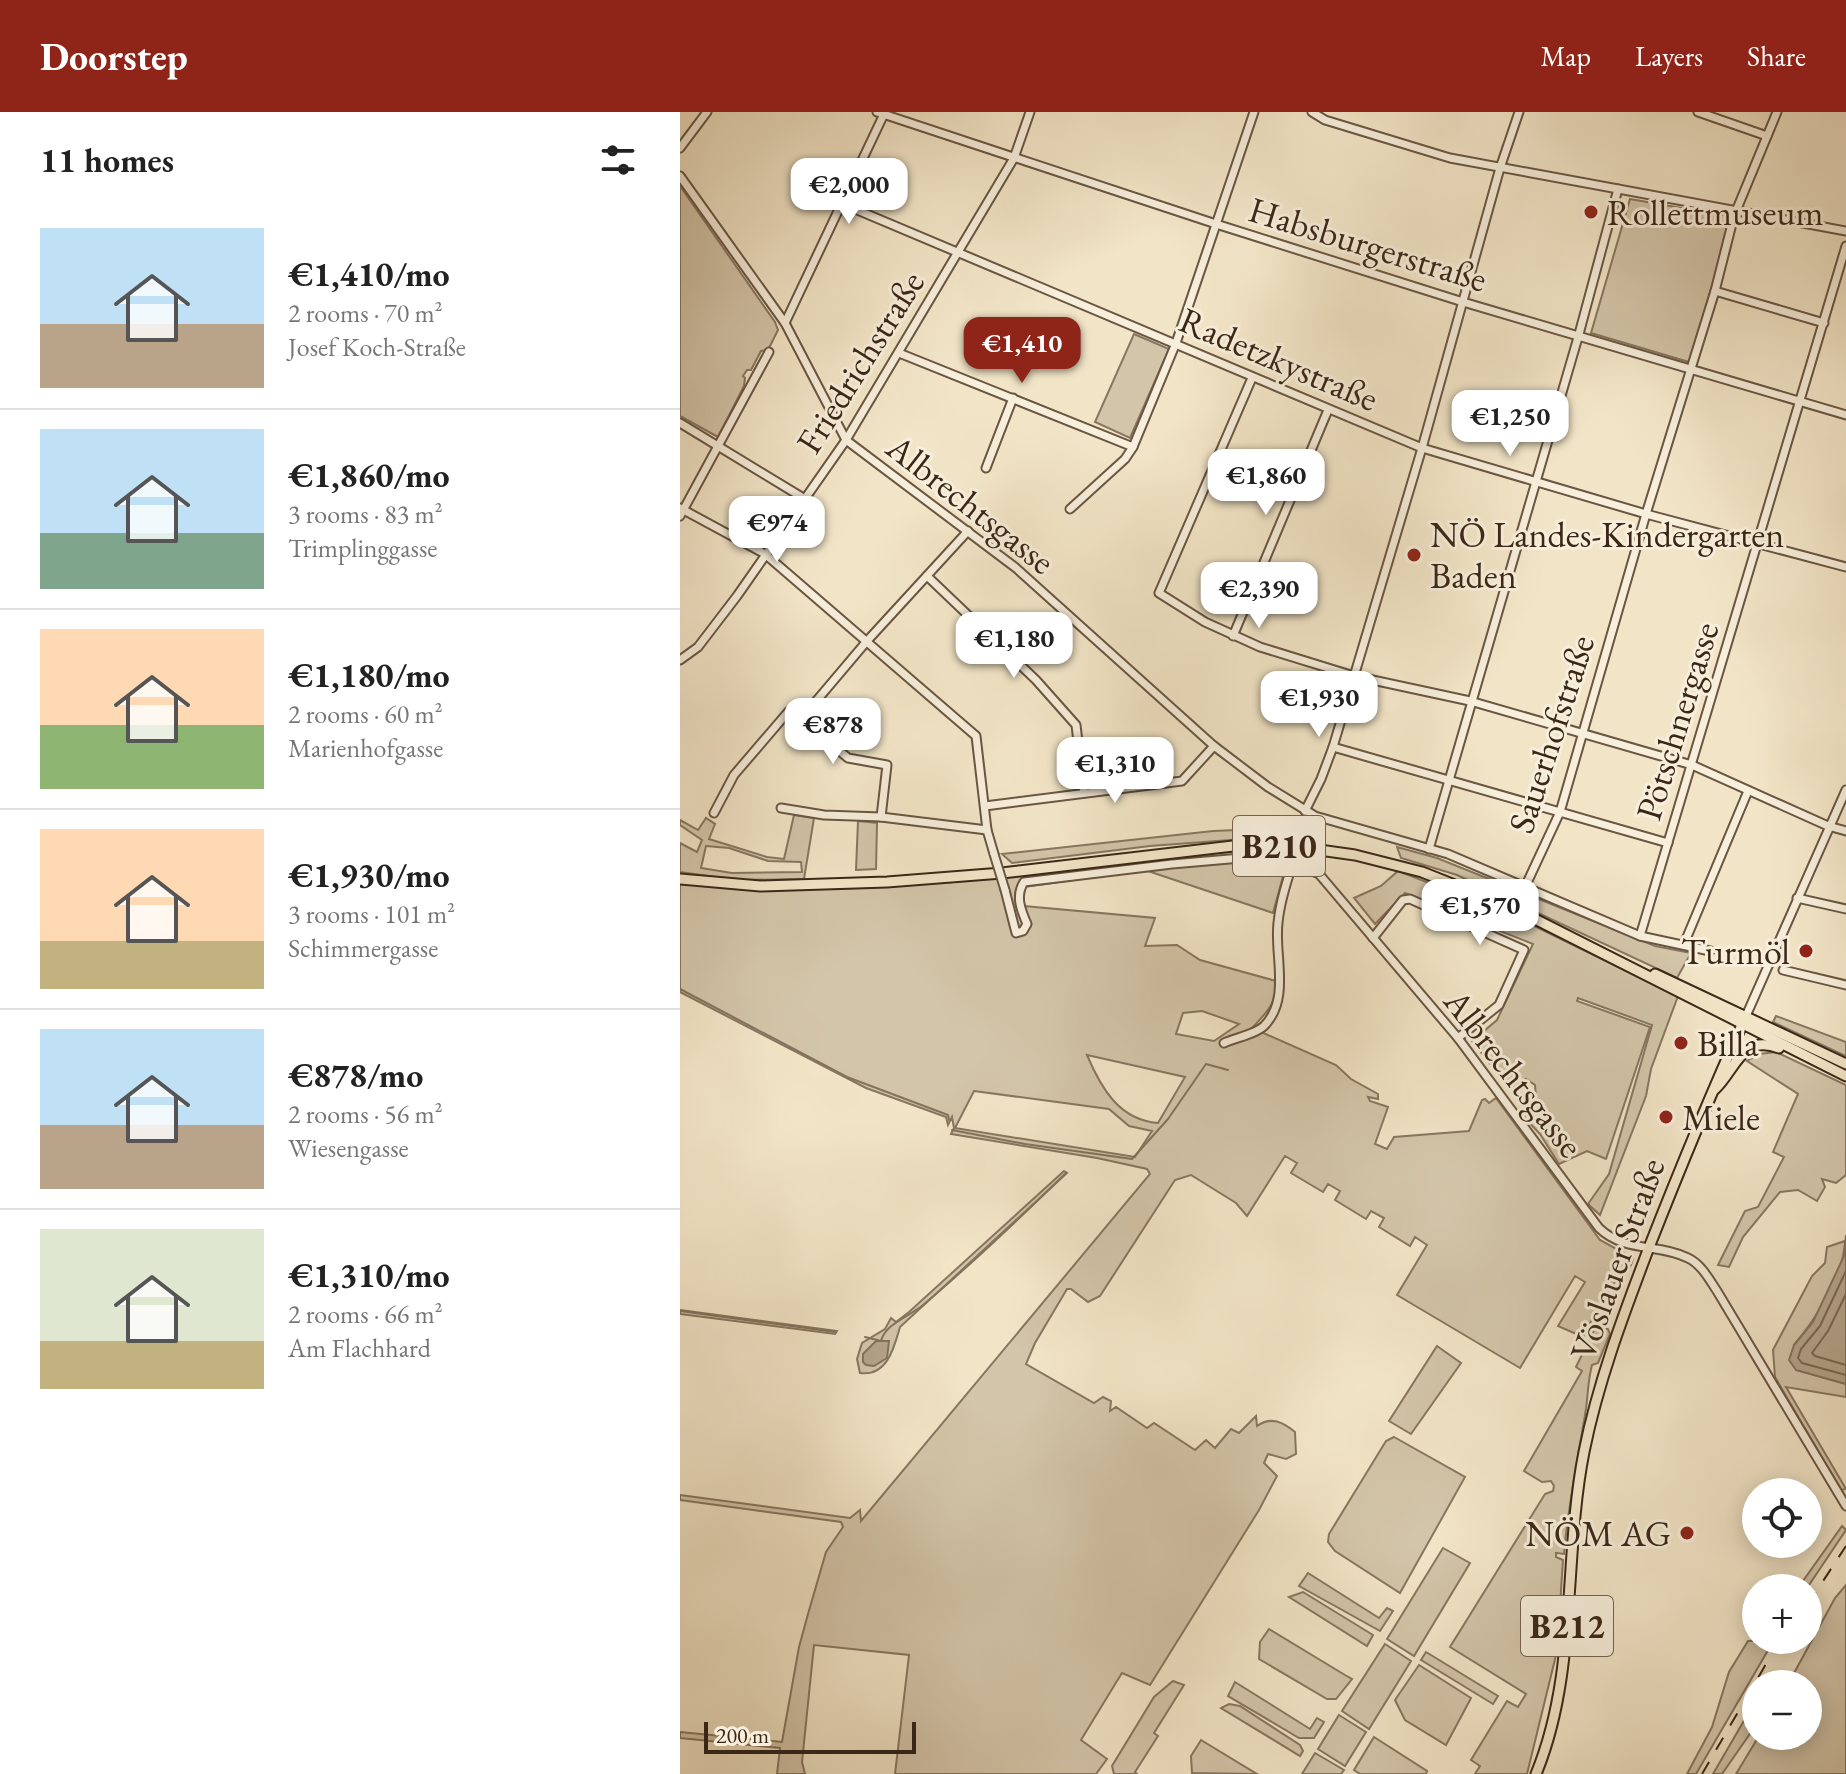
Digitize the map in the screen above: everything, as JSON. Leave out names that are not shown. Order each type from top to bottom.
[{"type":"main road","name":"B210","points":[[680,879],[760,886],[874,883],[1002,873],[1210,848],[1305,848],[1378,860],[1445,880],[1515,909],[1629,967],[1846,1064]]},
{"type":"main road","name":"B210","points":[[1744,1020],[1823,1066]]},
{"type":"main road","name":"Vöslauer Straße","points":[[1536,1774],[1554,1716],[1564,1658],[1583,1453],[1608,1360],[1649,1248],[1744,1020]]},
{"type":"main road","name":"B210","points":[[1713,1091],[1738,1057],[1755,1046],[1775,1046],[1846,1076]]},
{"type":"street","points":[[680,148],[707,112]]},
{"type":"street","name":"Friedrichstraße","points":[[680,660],[698,647],[737,596],[846,440],[1014,158],[1030,112]]},
{"type":"street","points":[[1070,509],[1125,459],[1133,447],[1176,343],[1254,112]]},
{"type":"street","points":[[1312,112],[1325,120],[1407,146],[1500,168],[1846,231]]},
{"type":"street","points":[[1305,811],[1333,747],[1422,448],[1500,168],[1519,112]]},
{"type":"street","points":[[1698,112],[1767,136]]},
{"type":"street","points":[[1736,211],[1777,112]]},
{"type":"street","points":[[785,323],[843,204],[881,113]]},
{"type":"street","name":"Habsburgerstraße","points":[[881,113],[1463,302],[1846,415]]},
{"type":"street","name":"Albrechtsgasse","points":[[680,176],[785,323],[846,440],[1016,568],[1214,746],[1268,787],[1305,811],[1448,854],[1640,936],[1710,951]]},
{"type":"street","points":[[1429,849],[1579,334],[1618,189]]},
{"type":"street","name":"Radetzkystraße","points":[[843,204],[1422,448],[1646,514],[1846,567]]},
{"type":"street","name":"Sauerhofstraße","points":[[1526,885],[1560,812],[1736,211]]},
{"type":"street","name":"Pötschnergasse","points":[[1640,936],[1846,246]]},
{"type":"street","points":[[1715,291],[1824,323]]},
{"type":"street","points":[[769,352],[681,512],[765,554],[976,736],[987,830],[1016,933],[1023,931],[1027,924],[1020,905],[1019,890],[1024,882],[1264,856],[1279,857],[1293,863],[1281,899],[1277,928],[1280,978],[1273,1009],[1263,1027],[1224,1043]]},
{"type":"street","points":[[899,353],[1133,447]]},
{"type":"street","points":[[1252,378],[1159,593],[1233,636],[1260,647],[1354,676],[1470,701],[1692,765],[1828,826],[1846,831]]},
{"type":"street","points":[[986,468],[1013,398]]},
{"type":"street","points":[[1233,636],[1328,410]]},
{"type":"street","points":[[680,423],[805,499]]},
{"type":"street","points":[[801,719],[867,641],[968,531]]},
{"type":"street","points":[[927,576],[1036,680],[1076,725],[1084,793]]},
{"type":"street","points":[[714,813],[734,775],[788,712],[848,758],[887,765],[881,817]]},
{"type":"street","points":[[985,806],[1182,781],[1214,746]]},
{"type":"street","points":[[1333,747],[1668,843]]},
{"type":"street","name":"Vöslauer Straße","points":[[1744,1020],[1846,790]]},
{"type":"street","points":[[1684,944],[1748,791]]},
{"type":"street","points":[[781,808],[987,830]]},
{"type":"street","name":"Albrechtsgasse","points":[[1293,863],[1319,874],[1458,1038],[1608,1237],[1624,1244],[1664,1249],[1698,1264],[1846,1506]]},
{"type":"street","points":[[1797,898],[1846,909]]},
{"type":"street","points":[[1373,938],[1403,900],[1410,899],[1524,950],[1499,1005],[1458,1038]]},
{"type":"street","points":[[1783,970],[1846,985]]},
{"type":"shaded area","points":[[680,186],[778,330],[768,350],[761,351],[751,370],[743,376],[744,386],[718,437],[680,416]]},
{"type":"shaded area","points":[[1630,199],[1733,217],[1689,362],[1591,333]]},
{"type":"shaded area","points":[[1134,334],[1169,349],[1130,438],[1095,422]]},
{"type":"shaded area","points":[[794,815],[814,818],[804,879],[737,880],[680,872],[680,843],[697,852],[702,840],[680,825],[680,820],[698,830],[706,818],[715,824],[709,839],[767,857],[784,859]],"holes":[[[706,846],[729,848],[768,861],[801,862],[802,872],[732,873],[701,868]]]},
{"type":"shaded area","points":[[1286,817],[1316,825],[1320,842],[1244,839],[1150,846],[1012,863],[1002,854],[1213,831],[1281,828]]},
{"type":"shaded area","points":[[858,821],[877,823],[876,869],[856,870]]},
{"type":"shaded area","points":[[1397,847],[1437,858],[1655,946],[1691,953],[1677,978],[1457,875],[1401,858]]},
{"type":"shaded area","points":[[1271,850],[1321,858],[1311,867],[1288,858],[1273,913],[1145,870],[1024,887],[1024,906],[1155,918],[1145,946],[1177,945],[1200,960],[1276,981],[1273,1002],[1252,1028],[1336,1065],[1351,1079],[1378,1094],[1378,1099],[1368,1097],[1370,1101],[1388,1107],[1375,1144],[1387,1149],[1394,1137],[1469,1131],[1482,1100],[1489,1103],[1496,1098],[1600,1240],[1633,1258],[1630,1267],[1607,1292],[1583,1337],[1558,1326],[1585,1282],[1575,1276],[1520,1368],[1397,1295],[1427,1245],[1415,1237],[1410,1246],[1379,1227],[1384,1218],[1371,1211],[1366,1219],[1335,1200],[1340,1191],[1328,1184],[1323,1192],[1291,1173],[1297,1163],[1285,1156],[1247,1216],[1236,1203],[1191,1175],[1175,1180],[1100,1296],[1088,1302],[1067,1289],[1026,1364],[1094,1403],[1103,1397],[1111,1401],[1110,1411],[1116,1407],[1147,1428],[1154,1423],[1195,1450],[1206,1440],[1215,1448],[1231,1429],[1239,1433],[1256,1416],[1257,1426],[1267,1421],[1277,1422],[1295,1432],[1296,1454],[1286,1459],[1268,1454],[1264,1463],[1277,1476],[1150,1685],[1122,1673],[1117,1681],[1081,1740],[1107,1759],[1096,1774],[895,1774],[909,1655],[814,1645],[802,1762],[805,1774],[777,1774],[780,1748],[680,1738],[680,1732],[782,1742],[808,1614],[826,1552],[843,1527],[841,1522],[680,1500],[680,1495],[850,1518],[860,1510],[861,1521],[1150,1174],[1147,1169],[1097,1158],[951,1134],[954,1128],[952,1117],[948,1125],[946,1117],[866,1088],[680,992],[680,884],[768,889],[901,886]],"holes":[[[1202,1011],[1239,1024],[1214,1041],[1176,1034],[1183,1013]],[[1087,1055],[1185,1077],[1158,1123],[1144,1121],[1122,1109],[1105,1090]],[[974,1091],[1109,1109],[1129,1126],[1152,1131],[1135,1157],[955,1128]]]},
{"type":"shaded area","points":[[1398,871],[1507,913],[1678,996],[1651,1069],[1646,1096],[1600,1215],[1588,1204],[1609,1174],[1652,1025],[1578,998],[1577,1001],[1650,1027],[1606,1159],[1587,1151],[1559,1164],[1540,1134],[1522,1115],[1536,1098],[1535,1085],[1526,1079],[1510,1089],[1472,1041],[1497,1020],[1533,944],[1405,893],[1375,924],[1354,898],[1381,886]]},
{"type":"shaded area","points":[[1776,1016],[1846,1042],[1846,1056],[1773,1022]]},
{"type":"shaded area","points":[[1776,1052],[1846,1085],[1846,1175],[1836,1183],[1822,1179],[1825,1187],[1817,1201],[1798,1190],[1780,1192],[1743,1237],[1729,1267],[1718,1265],[1745,1211],[1758,1207],[1784,1157],[1773,1152],[1798,1094],[1747,1061],[1759,1054]]},
{"type":"shaded area","points":[[1064,1171],[1067,1173],[900,1327],[892,1352],[883,1366],[869,1373],[860,1373],[857,1359],[862,1343],[885,1329],[891,1318],[896,1322],[909,1312]]},
{"type":"shaded area","points":[[1845,1241],[1834,1282],[1811,1323],[1794,1345],[1796,1370],[1846,1384],[1846,1397],[1786,1387],[1846,1489],[1841,1490],[1775,1377],[1773,1350],[1812,1276],[1825,1263],[1827,1247]]},
{"type":"shaded area","points":[[680,1310],[837,1331],[835,1334],[680,1314]]},
{"type":"shaded area","points":[[1601,1327],[1608,1329],[1610,1334],[1598,1363],[1592,1365],[1564,1554],[1556,1553],[1556,1557],[1563,1560],[1557,1651],[1527,1774],[1475,1774],[1480,1766],[1471,1760],[1507,1701],[1518,1707],[1526,1694],[1450,1647],[1545,1494],[1553,1491],[1551,1481],[1542,1482],[1524,1471],[1582,1371],[1576,1367],[1594,1330]]},
{"type":"shaded area","points":[[1437,1346],[1461,1363],[1411,1434],[1389,1421]]},
{"type":"shaded area","points":[[1394,1437],[1465,1477],[1400,1593],[1335,1551],[1328,1542],[1329,1534],[1386,1441]]},
{"type":"shaded area","points":[[1842,1526],[1846,1530],[1816,1574],[1808,1574]]},
{"type":"shaded area","points":[[1443,1548],[1470,1563],[1414,1656],[1387,1639]]},
{"type":"shaded area","points":[[1308,1573],[1379,1618],[1387,1608],[1393,1611],[1380,1631],[1299,1586]]},
{"type":"shaded area","points":[[1846,1585],[1846,1774],[1736,1774],[1751,1750],[1822,1750],[1822,1670],[1796,1670],[1804,1654],[1822,1654],[1822,1622]]},
{"type":"shaded area","points":[[1303,1592],[1373,1635],[1367,1646],[1289,1597]]},
{"type":"shaded area","points":[[1269,1629],[1352,1679],[1336,1699],[1327,1699],[1259,1659],[1260,1642]]},
{"type":"shaded area","points":[[1385,1644],[1411,1661],[1369,1729],[1342,1711]]},
{"type":"shaded area","points":[[1742,1651],[1742,1654],[1766,1654],[1757,1670],[1742,1670],[1742,1695],[1696,1774],[1687,1774],[1712,1727],[1729,1672]]},
{"type":"shaded area","points":[[1426,1652],[1498,1696],[1493,1704],[1421,1660]]},
{"type":"shaded area","points":[[1419,1665],[1471,1698],[1446,1745],[1405,1720],[1395,1700]]},
{"type":"shaded area","points":[[1173,1681],[1184,1685],[1154,1733],[1158,1736],[1135,1772],[1137,1774],[1114,1774],[1112,1766],[1154,1697]]},
{"type":"shaded area","points":[[1235,1682],[1310,1729],[1317,1718],[1324,1722],[1314,1738],[1299,1738],[1228,1696]]},
{"type":"shaded area","points":[[1229,1704],[1240,1706],[1300,1745],[1303,1751],[1300,1756],[1221,1708]]},
{"type":"shaded area","points":[[1339,1715],[1366,1732],[1345,1766],[1318,1749]]},
{"type":"shaded area","points":[[1742,1724],[1742,1745],[1722,1774],[1713,1774]]},
{"type":"shaded area","points":[[1374,1737],[1427,1771],[1426,1774],[1360,1774],[1354,1770]]},
{"type":"shaded area","points":[[1201,1740],[1257,1774],[1192,1773],[1191,1756]]},
{"type":"shaded area","points":[[1315,1753],[1344,1770],[1341,1774],[1302,1774]]},
{"type":"water","points":[[1846,1235],[1846,1384],[1796,1370],[1789,1360],[1794,1345],[1813,1322],[1844,1256]]},
{"type":"water","points":[[876,1341],[889,1341],[887,1358],[874,1366],[866,1365],[863,1354]]},
{"type":"waterway","points":[[680,989],[847,1077],[948,1115],[949,1120]]},
{"type":"waterway","points":[[952,1130],[1132,1159],[1168,1119],[1206,1064],[1228,1070]]},
{"type":"waterway","points":[[865,1337],[881,1341],[887,1330],[942,1289],[1066,1173]]},
{"type":"waterway","points":[[680,1311],[835,1332]]},
{"type":"railway","points":[[1822,1583],[1846,1546]]},
{"type":"railway","points":[[1702,1774],[1772,1654]]},
{"type":"place","name":"Rollettmuseum","points":[[1591,212]]},
{"type":"place","name":"NÖ Landes-Kindergarten Baden","points":[[1414,555]]},
{"type":"place","name":"Turmöl","points":[[1806,951]]},
{"type":"place","name":"Billa","points":[[1681,1043]]},
{"type":"place","name":"Miele","points":[[1666,1117]]},
{"type":"place","name":"NÖM AG","points":[[1687,1533]]}]
